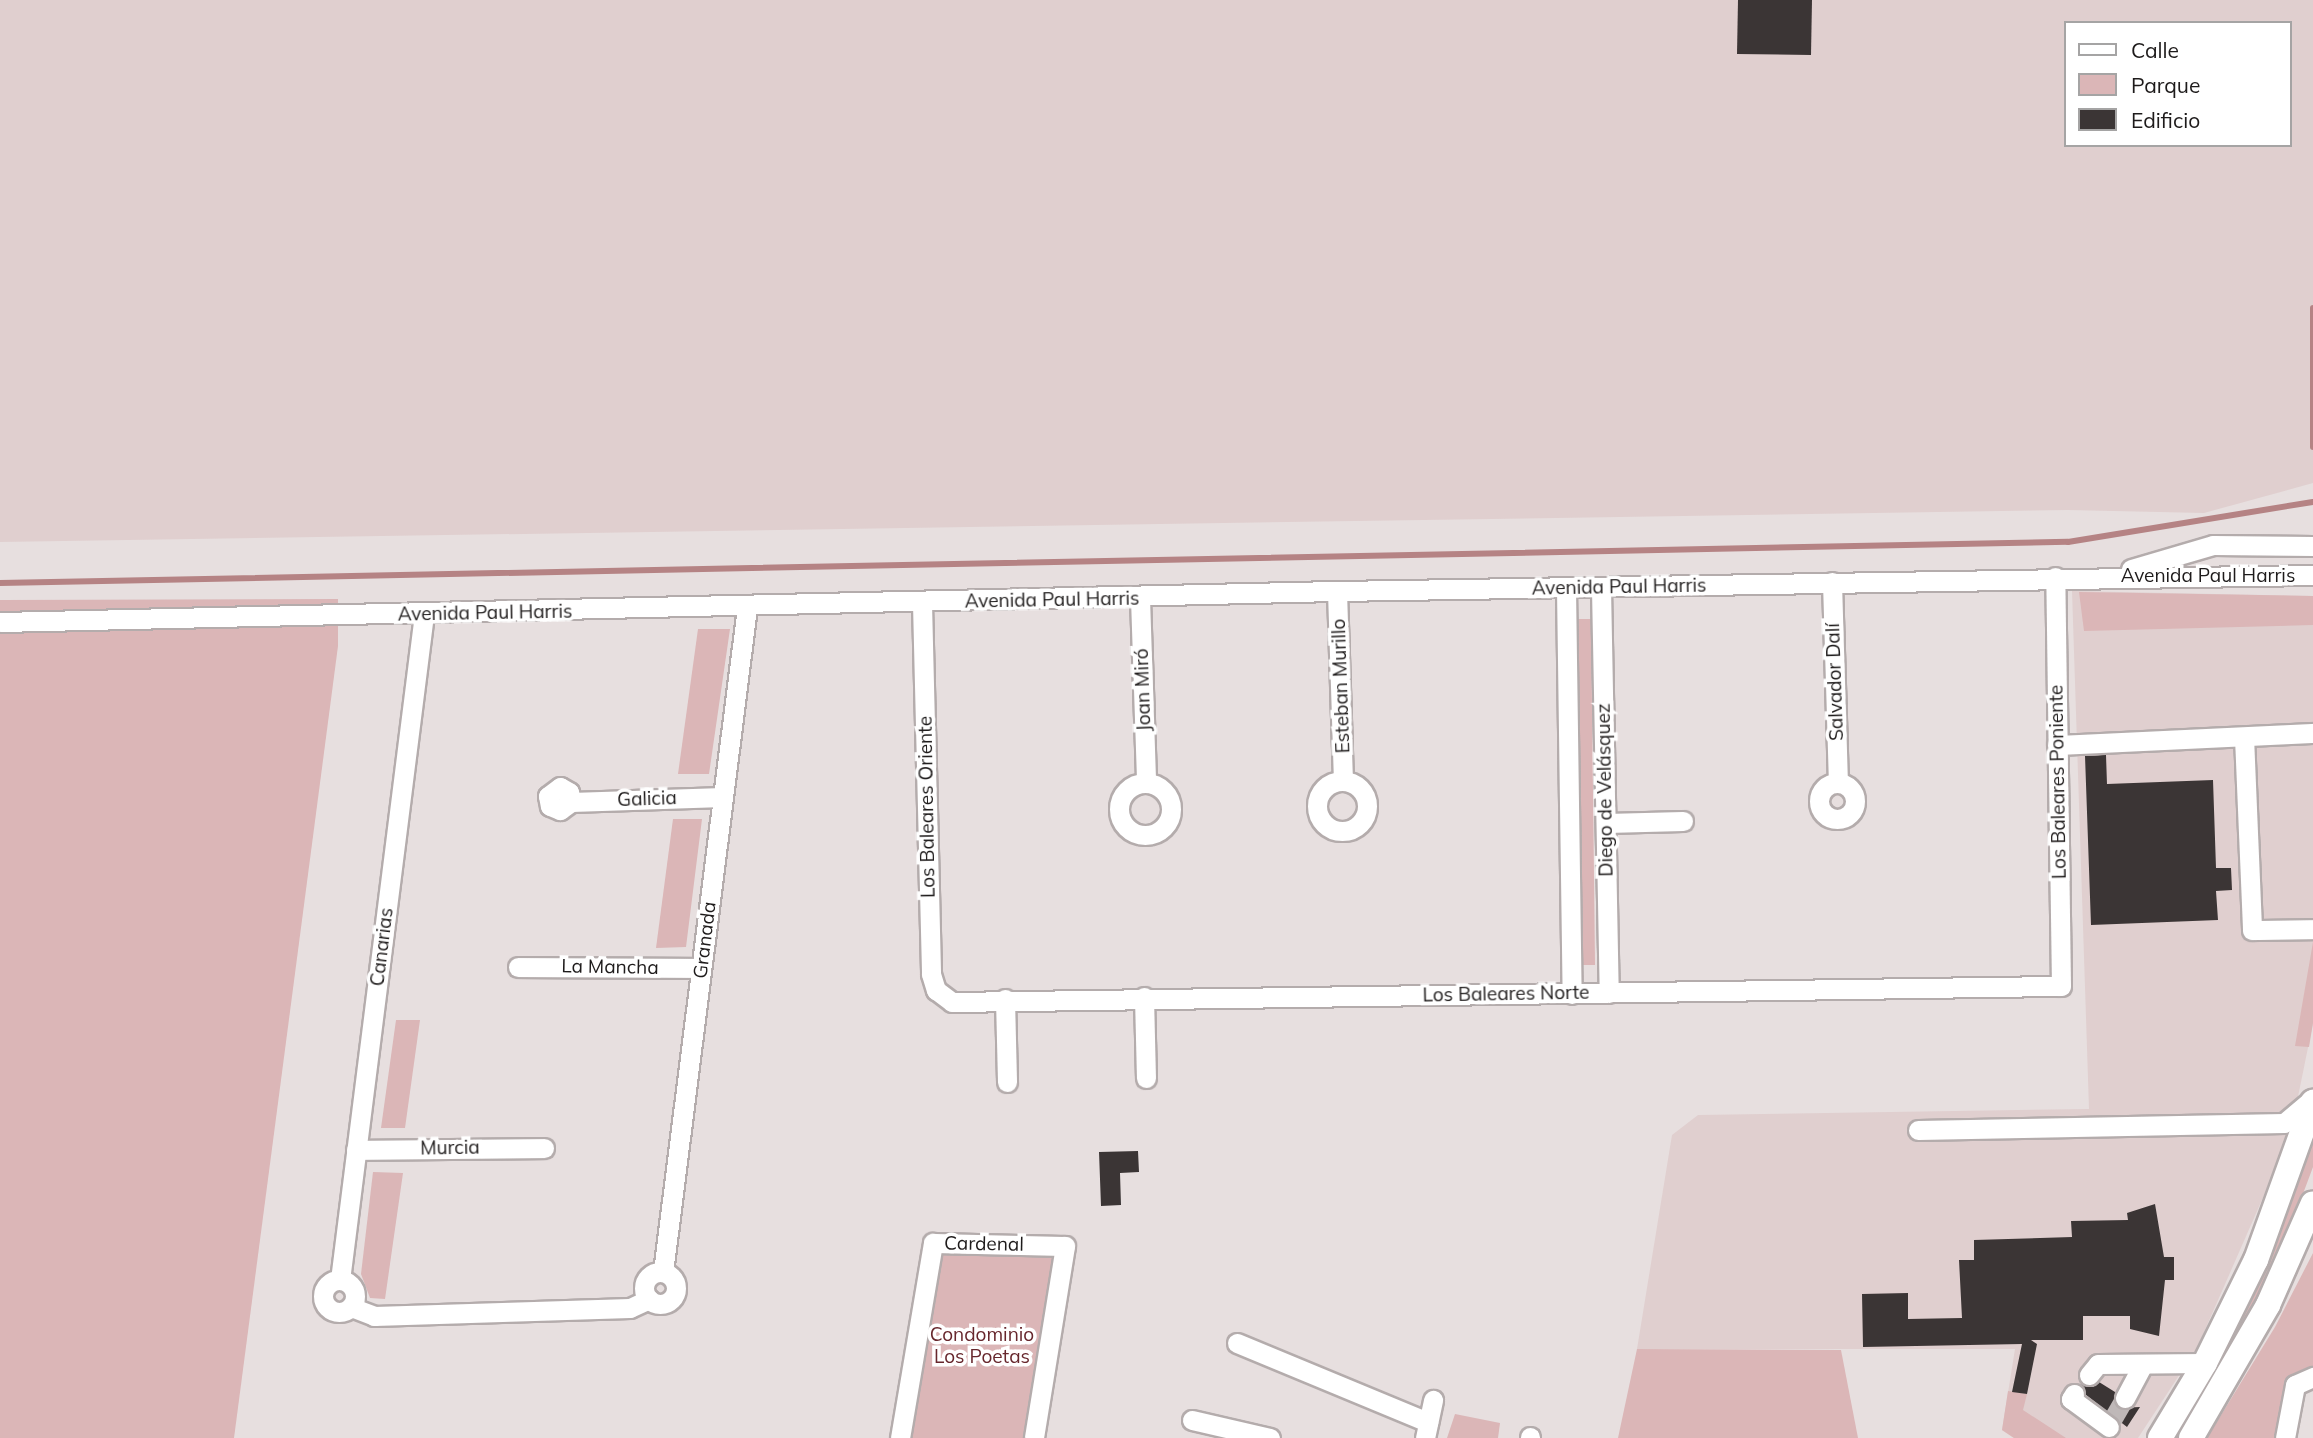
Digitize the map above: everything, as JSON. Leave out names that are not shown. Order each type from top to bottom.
[{"type":"main road","points":[[2160,1438],[2206,1363],[2274,1217],[2313,1100]]},
{"type":"main road","points":[[2190,1438],[2268,1305],[2313,1203]]},
{"type":"street","name":"Avenida Paul Harris","points":[[2104,577],[2213,545],[2313,546]]},
{"type":"street","name":"Avenida Paul Harris","points":[[0,622],[1139,598],[1337,591],[2313,575]]},
{"type":"street","name":"Los Baleares Poniente","points":[[2055,578],[2061,986]]},
{"type":"street","name":"Salvador Dalí","points":[[1832,582],[1838,782]]},
{"type":"street","name":"Diego de Velásquez","points":[[1601,587],[1609,993]]},
{"type":"street","name":"Diego de Velásquez","points":[[1566,588],[1572,993]]},
{"type":"street","name":"Esteban Murillo","points":[[1337,591],[1343,780]]},
{"type":"street","name":"Joan Miró","points":[[1139,598],[1146,782]]},
{"type":"street","name":"Los Baleares Oriente","points":[[922,603],[931,974],[936,990],[952,1002]]},
{"type":"street","name":"Granada","points":[[351,1307],[374,1316],[630,1308],[649,1299],[664,1304],[676,1293],[672,1277],[663,1272],[747,607]]},
{"type":"street","name":"Canarias","points":[[340,1280],[424,614]]},
{"type":"street","points":[[2057,745],[2313,733]]},
{"type":"street","points":[[2244,737],[2252,929],[2313,929]]},
{"type":"street","name":"Galicia","points":[[571,802],[723,797]]},
{"type":"street","points":[[1606,823],[1683,821]]},
{"type":"street","name":"La Mancha","points":[[518,967],[701,968]]},
{"type":"street","name":"Los Baleares Norte","points":[[952,1002],[1005,999],[2061,986]]},
{"type":"street","points":[[1144,997],[1146,1078]]},
{"type":"street","points":[[1005,999],[1007,1083]]},
{"type":"street","points":[[1918,1130],[2284,1123],[2313,1100]]},
{"type":"street","name":"Murcia","points":[[356,1150],[544,1148]]},
{"type":"street","name":"Cardenal","points":[[900,1438],[933,1243],[1065,1246],[1034,1438]]},
{"type":"street","name":"Canarias","points":[[340,1280],[354,1292],[351,1307],[336,1312],[324,1303],[326,1287],[340,1280]]},
{"type":"street","points":[[1237,1343],[1427,1430],[1433,1400]]},
{"type":"street","points":[[2089,1376],[2098,1364],[2206,1363]]},
{"type":"street","points":[[2125,1398],[2143,1364]]},
{"type":"street","points":[[2285,1438],[2295,1385],[2313,1377]]},
{"type":"street","points":[[2074,1394],[2071,1399],[2112,1428]]},
{"type":"street","points":[[1192,1420],[1269,1438]]},
{"type":"shaded area","points":[[0,0],[2313,0],[2313,483],[2204,513],[2068,510],[0,542]]},
{"type":"shaded area","points":[[2072,591],[2313,596],[2313,1023],[2290,1136],[2197,1348],[2138,1438],[2014,1438],[2002,1430],[2015,1349],[1637,1349],[1672,1135],[1698,1115],[2089,1109]]},
{"type":"green space","points":[[2079,592],[2313,596],[2313,625],[2084,631]]},
{"type":"green space","points":[[338,599],[338,646],[234,1438],[0,1438],[0,600]]},
{"type":"green space","points":[[1578,619],[1591,619],[1595,965],[1583,965]]},
{"type":"green space","points":[[698,629],[730,629],[709,774],[678,774]]},
{"type":"green space","points":[[673,819],[702,819],[686,947],[656,948]]},
{"type":"green space","points":[[2313,942],[2313,1023],[2309,1047],[2295,1046]]},
{"type":"green space","points":[[396,1020],[420,1020],[405,1128],[381,1128]]},
{"type":"green space","points":[[2313,1142],[2313,1167],[2276,1266],[2182,1438],[2172,1438],[2270,1259]]},
{"type":"green space","points":[[373,1172],[403,1173],[385,1299],[370,1298],[361,1274]]},
{"type":"green space","points":[[2313,1253],[2313,1367],[2288,1377],[2278,1438],[2207,1438],[2275,1327]]},
{"type":"green space","name":"Condominio Los Poetas","points":[[941,1254],[1053,1254],[1023,1438],[911,1438]]},
{"type":"green space","points":[[1637,1349],[1841,1350],[1858,1438],[1618,1438]]},
{"type":"green space","points":[[2008,1391],[2027,1394],[2023,1410],[2066,1438],[2014,1438],[2002,1430]]},
{"type":"green space","points":[[1455,1414],[1500,1423],[1498,1438],[1447,1438]]},
{"type":"building","points":[[1738,0],[1812,0],[1811,55],[1737,54]]},
{"type":"building","points":[[2106,755],[2107,784],[2213,780],[2216,868],[2231,868],[2232,890],[2216,891],[2218,920],[2091,925],[2085,756]]},
{"type":"building","points":[[1138,1151],[1139,1172],[1120,1173],[1121,1205],[1101,1206],[1099,1152]]},
{"type":"building","points":[[2155,1204],[2164,1257],[2174,1257],[2174,1280],[2165,1280],[2159,1336],[2130,1329],[2130,1316],[2083,1316],[2083,1340],[2031,1340],[2037,1344],[2027,1394],[2012,1392],[2022,1344],[1863,1347],[1862,1294],[1908,1293],[1908,1319],[1962,1318],[1959,1260],[1974,1260],[1974,1240],[2072,1237],[2071,1221],[2128,1220],[2127,1213]]},
{"type":"building","points":[[2099,1382],[2115,1392],[2119,1408],[2140,1407],[2127,1427],[2086,1395],[2081,1384],[2093,1387]]},
{"type":"waterway","points":[[2313,308],[2313,447]]},
{"type":"waterway","points":[[0,583],[2068,542],[2313,502]]},
{"type":"tunnel","points":[[2113,1419],[2125,1398]]}]
